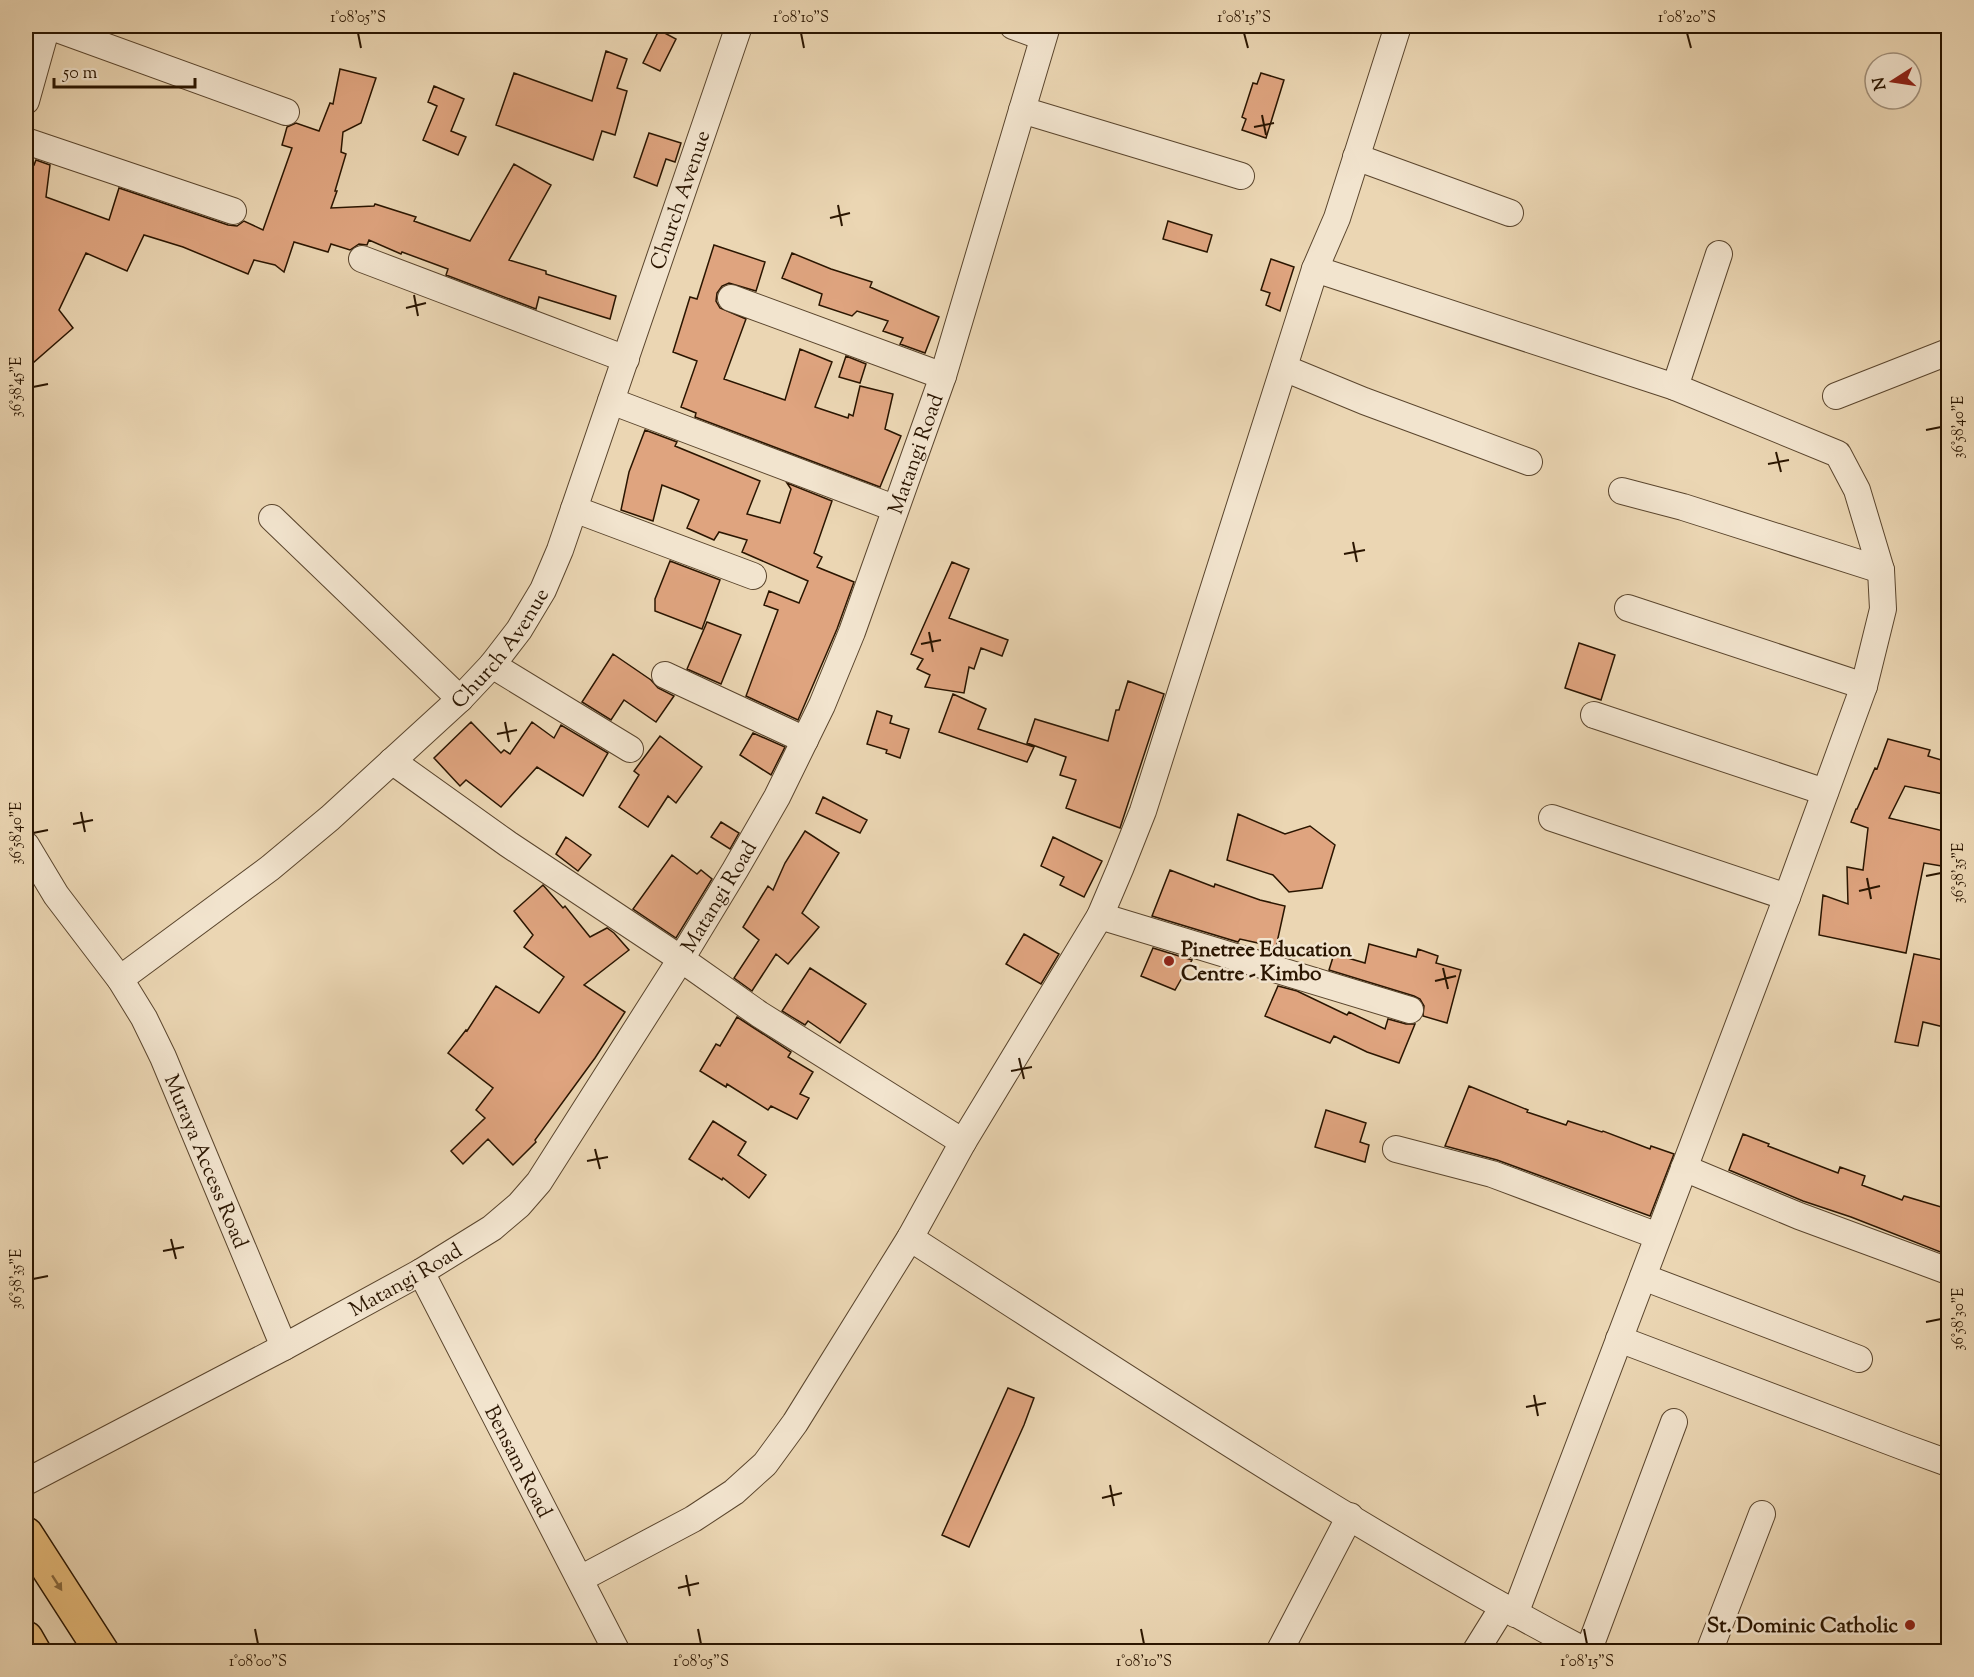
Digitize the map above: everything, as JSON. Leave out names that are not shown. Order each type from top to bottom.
[{"type":"main road","points":[[26,1534],[102,1652]]},
{"type":"main road","points":[[26,1638],[34,1652]]},
{"type":"street","points":[[26,101],[48,26],[286,112]]},
{"type":"street","name":"Church Avenue","points":[[120,979],[270,868],[330,818],[460,699],[492,665],[519,630],[543,590],[560,550],[740,26]]},
{"type":"street","points":[[1013,26],[1045,32]]},
{"type":"street","points":[[580,1579],[693,1519],[734,1492],[765,1464],[795,1423],[910,1238],[963,1142],[1100,916],[1143,812],[1315,269],[1337,218],[1398,26]]},
{"type":"street","name":"Matangi Road","points":[[26,1482],[284,1347],[421,1272],[492,1228],[519,1205],[538,1182],[681,959],[777,797],[822,705],[852,632],[894,508],[943,376],[1045,32]]},
{"type":"street","points":[[1022,110],[1241,177]]},
{"type":"street","points":[[26,141],[233,211]]},
{"type":"street","points":[[1356,157],[1510,213]]},
{"type":"street","points":[[1675,387],[1719,254]]},
{"type":"street","points":[[362,259],[626,359]]},
{"type":"street","points":[[1315,269],[1675,387],[1838,454],[1857,490],[1881,570],[1883,609],[1864,686],[1787,897],[1619,1339],[1509,1610],[1475,1652]]},
{"type":"street","points":[[731,298],[943,376]]},
{"type":"street","points":[[1836,396],[1948,352]]},
{"type":"street","points":[[1284,368],[1364,401],[1529,462]]},
{"type":"street","points":[[611,401],[894,508]]},
{"type":"street","points":[[1622,491],[1683,507],[1881,570]]},
{"type":"street","points":[[574,509],[753,576]]},
{"type":"street","points":[[272,518],[460,699]]},
{"type":"street","points":[[1628,608],[1864,686]]},
{"type":"street","points":[[492,665],[630,749]]},
{"type":"street","points":[[665,675],[805,740]]},
{"type":"street","points":[[1594,715],[1824,792]]},
{"type":"street","points":[[392,761],[508,844],[759,1014],[963,1142]]},
{"type":"street","points":[[1552,818],[1787,897]]},
{"type":"street","points":[[26,845],[56,895],[120,979]]},
{"type":"street","points":[[1100,916],[1410,1010]]},
{"type":"street","name":"Muraya Access Road","points":[[120,979],[144,1018],[163,1057],[284,1347]]},
{"type":"street","points":[[1396,1149],[1492,1174],[1658,1236]]},
{"type":"street","points":[[1684,1168],[1799,1216],[1948,1271]]},
{"type":"street","points":[[910,1238],[1196,1422],[1509,1610],[1587,1652],[1674,1422]]},
{"type":"street","name":"Bensam Road","points":[[421,1272],[617,1652]]},
{"type":"street","points":[[1643,1277],[1859,1359]]},
{"type":"street","points":[[1619,1339],[1948,1463]]},
{"type":"street","points":[[1709,1652],[1761,1514]]},
{"type":"street","points":[[1279,1652],[1350,1516]]},
{"type":"building","points":[[659,30],[676,39],[660,71],[643,63]]},
{"type":"building","points":[[606,51],[627,59],[617,88],[627,91],[615,135],[602,131],[593,160],[496,125],[514,73],[592,101]]},
{"type":"building","points":[[340,69],[376,78],[361,123],[343,132],[341,152],[346,154],[331,208],[374,206],[375,204],[416,217],[414,221],[470,241],[514,164],[551,185],[509,260],[616,296],[610,319],[539,297],[536,309],[446,275],[448,269],[402,252],[401,254],[369,240],[367,245],[359,244],[350,250],[331,244],[328,252],[294,242],[284,272],[275,265],[254,260],[248,274],[183,247],[144,235],[127,271],[86,253],[59,310],[73,328],[26,369],[26,175],[29,163],[34,165],[36,160],[50,165],[46,197],[109,220],[119,188],[228,225],[237,226],[244,221],[263,230],[292,148],[282,145],[287,127],[296,123],[319,131],[330,103],[333,104]]},
{"type":"building","points":[[1261,73],[1284,80],[1266,138],[1242,130],[1246,119],[1242,117],[1253,83],[1257,84]]},
{"type":"building","points":[[434,86],[464,99],[451,131],[466,137],[458,155],[423,140],[437,106],[428,102]]},
{"type":"building","points":[[649,133],[681,143],[675,162],[666,159],[657,186],[634,177]]},
{"type":"building","points":[[1168,221],[1212,235],[1207,252],[1163,239]]},
{"type":"building","points":[[714,245],[765,262],[756,291],[729,283],[722,286],[717,293],[716,301],[720,308],[746,319],[724,379],[785,400],[800,349],[832,362],[815,407],[848,418],[849,414],[853,416],[860,386],[893,394],[885,429],[901,436],[880,487],[695,417],[696,413],[681,407],[697,361],[673,352],[690,297],[697,299]]},
{"type":"building","points":[[792,253],[872,282],[870,287],[939,317],[925,353],[900,344],[903,338],[883,331],[888,321],[857,311],[852,316],[819,305],[822,294],[782,278]]},
{"type":"building","points":[[1271,259],[1294,267],[1280,311],[1266,305],[1270,293],[1261,290]]},
{"type":"building","points":[[846,356],[866,364],[860,383],[839,377]]},
{"type":"building","points":[[645,430],[677,442],[675,446],[760,481],[747,514],[780,523],[791,489],[787,483],[832,501],[814,553],[822,557],[817,567],[854,582],[837,629],[798,720],[746,696],[778,610],[764,605],[769,591],[799,603],[808,581],[742,552],[747,540],[719,532],[714,540],[687,528],[699,500],[662,485],[653,521],[621,510],[629,472]]},
{"type":"building","points":[[670,561],[720,580],[702,629],[655,611],[655,599]]},
{"type":"building","points":[[952,562],[969,569],[949,618],[1008,640],[1002,656],[981,648],[974,669],[969,667],[964,693],[925,687],[930,675],[917,669],[923,659],[911,654]]},
{"type":"building","points":[[707,622],[741,635],[721,684],[687,669]]},
{"type":"building","points":[[1579,643],[1615,655],[1601,700],[1565,688]]},
{"type":"building","points":[[613,654],[651,680],[658,688],[674,696],[656,722],[624,700],[611,720],[582,702]]},
{"type":"building","points":[[1128,681],[1164,694],[1120,828],[1066,808],[1076,780],[1060,775],[1066,757],[1027,743],[1035,719],[1108,741],[1116,710],[1119,710]]},
{"type":"building","points":[[953,694],[986,709],[978,729],[1034,747],[1027,762],[939,732]]},
{"type":"building","points":[[877,711],[892,716],[890,723],[909,729],[900,758],[886,753],[887,750],[867,744]]},
{"type":"building","points":[[471,722],[501,753],[504,750],[510,754],[532,722],[554,738],[561,725],[608,753],[583,796],[537,767],[501,807],[466,780],[460,786],[434,758]]},
{"type":"building","points":[[753,733],[785,747],[771,775],[740,755]]},
{"type":"building","points":[[660,736],[702,767],[676,803],[668,796],[648,827],[619,807],[639,775],[634,771]]},
{"type":"building","points":[[1888,739],[1930,750],[1928,756],[1948,762],[1948,795],[1905,786],[1889,818],[1948,832],[1948,867],[1924,863],[1906,953],[1819,935],[1823,895],[1848,904],[1847,867],[1863,870],[1868,828],[1851,822],[1875,768],[1877,769]]},
{"type":"building","points":[[823,797],[867,820],[860,833],[816,813]]},
{"type":"building","points":[[1238,814],[1285,834],[1310,826],[1335,845],[1322,888],[1289,892],[1273,875],[1227,860]]},
{"type":"building","points":[[721,822],[739,833],[730,849],[711,837]]},
{"type":"building","points":[[805,831],[839,853],[802,913],[819,927],[788,964],[776,954],[752,991],[734,978],[759,940],[743,927],[768,886],[773,890],[785,863]]},
{"type":"building","points":[[566,837],[591,855],[578,871],[556,854]]},
{"type":"building","points":[[1053,837],[1102,861],[1084,897],[1060,885],[1064,877],[1041,866]]},
{"type":"building","points":[[672,855],[697,874],[701,870],[712,879],[676,938],[633,909]]},
{"type":"building","points":[[1170,870],[1214,887],[1215,884],[1285,906],[1276,947],[1240,939],[1238,942],[1152,916]]},
{"type":"building","points":[[543,885],[563,908],[565,906],[590,937],[607,928],[629,950],[584,985],[625,1012],[595,1058],[535,1140],[536,1142],[513,1165],[488,1139],[463,1164],[451,1151],[485,1118],[476,1110],[493,1088],[448,1053],[467,1031],[496,986],[539,1013],[564,977],[524,947],[533,935],[514,911]]},
{"type":"building","points":[[1024,934],[1059,954],[1041,984],[1006,964]]},
{"type":"building","points":[[1369,944],[1416,957],[1418,949],[1438,956],[1436,963],[1461,970],[1447,1023],[1423,1016],[1424,1006],[1420,999],[1414,996],[1329,970],[1334,954],[1365,963]]},
{"type":"building","name":"Pinetree Education Centre - Kimbo","points":[[1153,948],[1192,960],[1175,990],[1141,976]]},
{"type":"building","points":[[1914,954],[1948,961],[1948,1028],[1923,1022],[1918,1046],[1895,1042]]},
{"type":"building","points":[[810,968],[866,1004],[840,1043],[808,1021],[805,1025],[782,1011]]},
{"type":"building","points":[[1278,986],[1297,991],[1347,1015],[1349,1012],[1385,1029],[1388,1019],[1415,1024],[1399,1063],[1367,1052],[1334,1036],[1330,1043],[1265,1016]]},
{"type":"building","points":[[737,1017],[791,1052],[788,1057],[813,1072],[800,1094],[809,1098],[797,1119],[771,1106],[768,1110],[727,1084],[726,1087],[700,1071],[716,1044],[720,1046]]},
{"type":"building","points":[[1469,1086],[1528,1110],[1527,1112],[1566,1125],[1568,1121],[1603,1131],[1650,1149],[1651,1146],[1674,1154],[1650,1216],[1497,1160],[1445,1146]]},
{"type":"building","points":[[1326,1110],[1366,1123],[1360,1142],[1369,1145],[1365,1162],[1315,1147]]},
{"type":"building","points":[[713,1121],[746,1142],[738,1155],[766,1175],[749,1198],[723,1178],[722,1180],[689,1159]]},
{"type":"building","points":[[1743,1134],[1838,1173],[1840,1167],[1865,1176],[1862,1185],[1902,1200],[1904,1196],[1948,1209],[1948,1255],[1803,1201],[1729,1170]]},
{"type":"building","points":[[1008,1388],[1034,1398],[969,1547],[942,1535]]},
{"type":"place","name":"Pinetree Education Centre - Kimbo","points":[[1169,961]]},
{"type":"place","name":"St. Dominic Catholic","points":[[1910,1625]]}]
